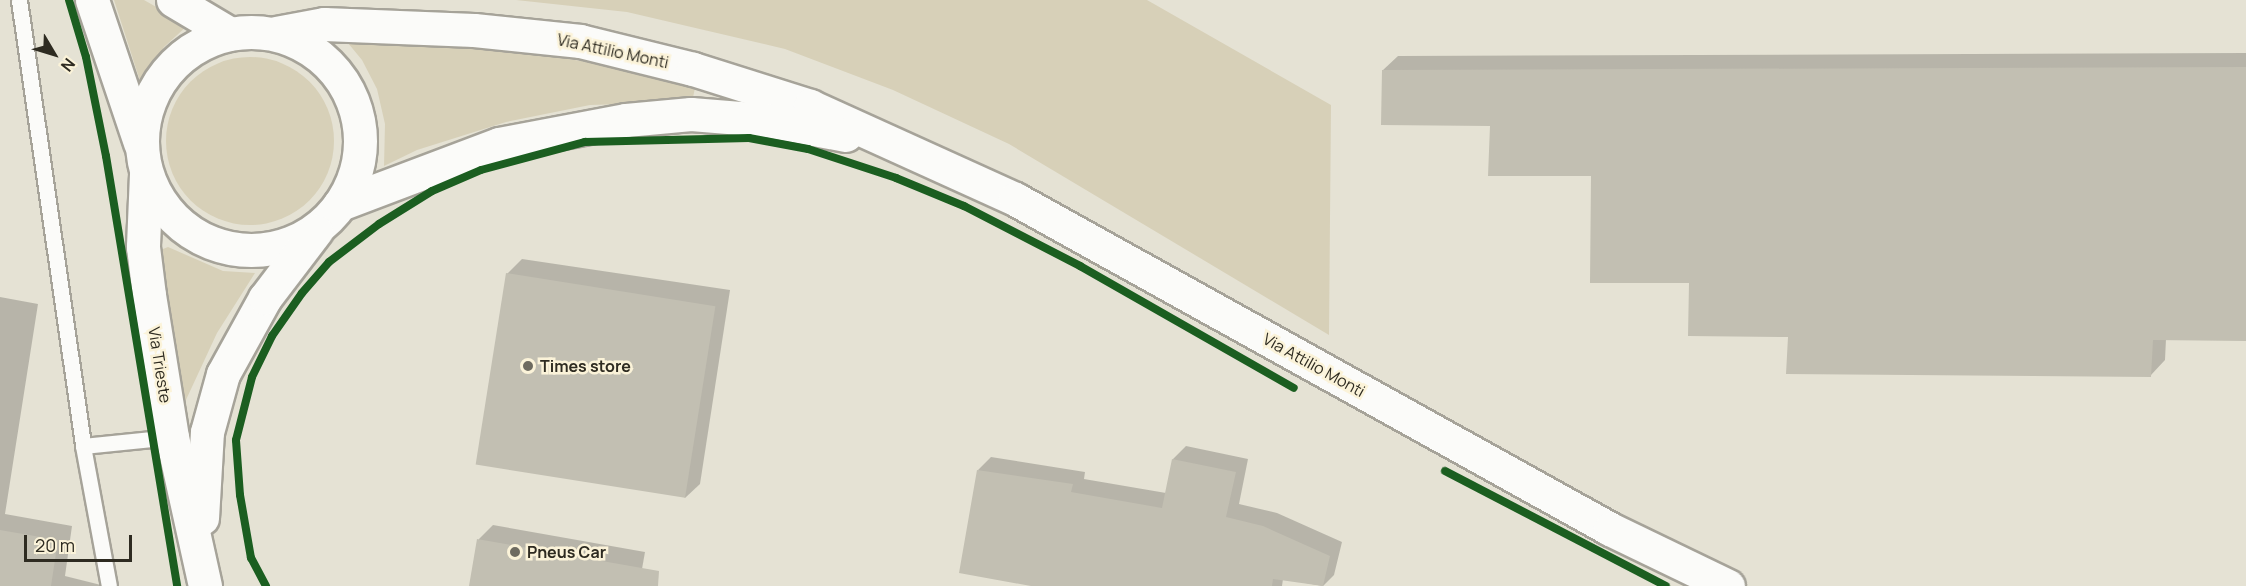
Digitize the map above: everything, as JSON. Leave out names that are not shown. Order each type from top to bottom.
[{"type":"main road","name":"Via Trieste","points":[[92,0],[144,161],[143,247],[172,436],[202,571]]},
{"type":"main road","points":[[173,0],[230,34]]},
{"type":"main road","name":"Via Attilio Monti","points":[[230,34],[276,33],[324,24],[474,30],[579,41],[693,69],[810,106],[1015,199],[1610,529],[1728,586]]},
{"type":"main road","name":"Via Trieste","points":[[202,571],[207,432],[223,374],[265,298],[331,213],[355,173],[359,150],[354,105],[339,75],[314,51],[276,33]]},
{"type":"main road","points":[[144,161],[144,118],[155,88],[174,63],[200,44],[230,34]]},
{"type":"main road","name":"Via Attilio Monti","points":[[144,161],[162,205],[181,224],[220,246],[256,250],[291,242],[331,213],[500,144],[626,120],[691,114],[765,120],[900,146]]},
{"type":"lane","points":[[20,2],[83,446],[109,586]]},
{"type":"lane","points":[[83,446],[172,436]]},
{"type":"shaded area","points":[[114,0],[144,0],[188,25],[164,47],[142,87]]},
{"type":"shaded area","points":[[516,0],[1147,0],[1331,105],[1329,335],[1009,144],[893,90],[785,49],[627,12]]},
{"type":"shaded area","points":[[343,37],[444,41],[595,63],[695,88],[692,102],[590,105],[506,122],[417,150],[384,166],[385,124],[377,89],[362,60]]},
{"type":"shaded area","points":[[250,57],[282,64],[309,82],[327,109],[334,141],[327,173],[309,200],[282,218],[250,225],[218,218],[191,200],[173,173],[166,141],[173,109],[191,82],[218,64]]},
{"type":"shaded area","points":[[168,247],[223,271],[255,273],[217,333],[185,402],[158,251]]},
{"type":"building","points":[[2246,67],[2246,341],[2153,340],[2151,377],[1786,374],[1788,337],[1688,336],[1689,283],[1590,283],[1591,176],[1488,176],[1490,126],[1381,125],[1382,70]]},
{"type":"building","points":[[506,273],[715,306],[685,498],[476,465]]},
{"type":"building","points":[[1172,459],[1236,472],[1226,517],[1263,526],[1330,556],[1323,586],[1273,579],[1272,586],[1031,586],[959,573],[977,470],[1073,484],[1071,492],[1162,508]]},
{"type":"building","points":[[0,530],[58,540],[51,586],[0,586]]},
{"type":"building","name":"Pneus Car","points":[[477,539],[659,571],[658,586],[469,586]]},
{"type":"cycle path","points":[[69,0],[86,57],[106,156],[177,586]]},
{"type":"cycle path","points":[[266,586],[251,558],[240,495],[236,440],[252,377],[272,336],[302,293],[329,262],[379,224],[432,191],[481,170],[585,142],[749,138],[808,149],[896,178],[964,206],[1080,266],[1294,388]]},
{"type":"cycle path","points":[[1445,471],[1666,586]]},
{"type":"place","name":"Times store","points":[[528,366]]},
{"type":"place","name":"Pneus Car","points":[[515,552]]}]
